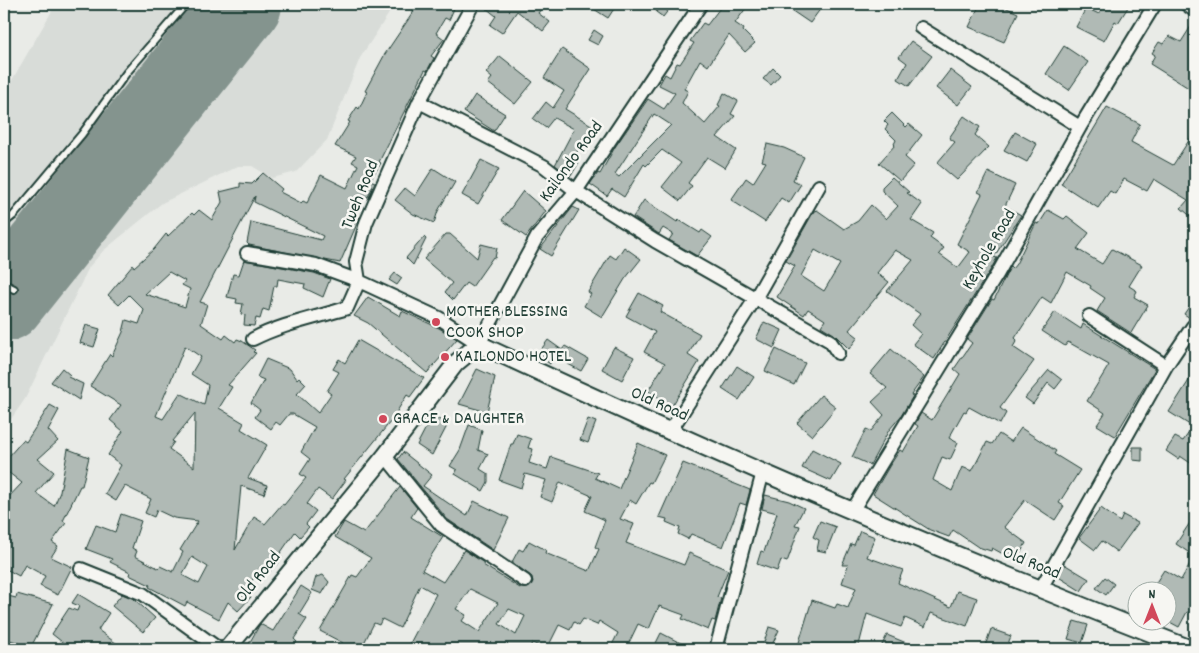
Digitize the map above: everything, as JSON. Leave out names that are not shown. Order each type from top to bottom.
[{"type":"street","name":"Tweh Road","points":[[359,281],[356,262],[366,223],[419,102],[472,4]]},
{"type":"street","name":"Kailondo Road","points":[[479,344],[537,237],[576,191],[701,4]]},
{"type":"street","name":"Keyhole Road","points":[[852,511],[998,274],[1080,128],[1155,4]]},
{"type":"street","points":[[1186,4],[1195,11]]},
{"type":"street","points":[[921,28],[1080,128]]},
{"type":"street","points":[[419,102],[544,166],[576,191],[755,300],[830,341],[838,354]]},
{"type":"street","points":[[669,433],[755,300],[819,186]]},
{"type":"street","points":[[247,253],[316,265],[359,281],[439,318],[479,344]]},
{"type":"street","points":[[253,339],[275,328],[298,324],[347,308],[359,281]]},
{"type":"street","points":[[1089,316],[1166,366]]},
{"type":"street","points":[[1040,590],[1166,366],[1194,326]]},
{"type":"street","name":"Old Road","points":[[227,649],[385,456],[456,363],[479,344],[669,433],[1040,590],[1191,649]]},
{"type":"street","points":[[385,456],[441,525],[525,581]]},
{"type":"street","points":[[721,648],[763,472]]},
{"type":"street","points":[[80,569],[143,594],[219,649]]},
{"type":"lane","points":[[4,223],[14,215],[76,141],[127,72],[186,4]]},
{"type":"lane","points":[[4,284],[14,289]]},
{"type":"shaded area","points":[[56,4],[395,4],[360,58],[327,140],[296,172],[272,178],[252,166],[238,166],[162,203],[103,251],[89,267],[25,399],[4,429],[4,94]]},
{"type":"building","points":[[406,4],[456,4],[449,20],[445,18],[436,33],[444,39],[431,56],[434,58],[427,71],[425,70],[379,162],[381,163],[370,180],[375,182],[368,197],[362,195],[353,214],[360,217],[340,263],[249,245],[247,243],[251,222],[321,240],[323,236],[254,202],[255,196],[200,302],[207,304],[201,324],[223,339],[226,335],[235,342],[237,339],[242,341],[255,350],[253,352],[256,353],[228,385],[232,387],[219,408],[244,423],[241,429],[267,445],[248,478],[267,485],[264,494],[241,486],[235,550],[254,517],[265,524],[282,504],[284,505],[306,478],[300,474],[310,459],[301,452],[315,427],[293,414],[289,414],[280,425],[276,422],[271,429],[255,417],[260,410],[251,403],[264,380],[257,377],[266,359],[290,369],[297,379],[299,377],[306,384],[297,394],[318,413],[331,394],[327,391],[339,372],[333,369],[339,359],[345,363],[358,340],[424,378],[410,397],[407,395],[391,421],[344,479],[346,480],[332,499],[318,489],[307,504],[316,511],[306,524],[309,527],[300,537],[295,532],[279,555],[282,557],[277,565],[274,564],[270,571],[261,566],[245,592],[251,597],[238,611],[228,602],[219,619],[187,602],[185,606],[129,575],[130,572],[110,562],[112,559],[86,549],[96,525],[115,532],[121,514],[141,521],[132,548],[137,551],[135,556],[158,568],[160,566],[173,572],[183,552],[180,550],[198,521],[174,518],[157,510],[154,517],[145,513],[151,499],[125,486],[116,501],[105,494],[121,465],[108,455],[123,431],[110,420],[121,405],[90,386],[110,354],[112,356],[123,332],[126,320],[139,324],[144,310],[129,295],[119,305],[108,295],[133,265],[134,267],[154,249],[166,234],[168,236],[192,213],[194,215],[199,210],[212,220],[222,202],[220,192],[240,187],[240,183],[252,184],[263,173],[282,189],[280,192],[301,203],[303,201],[307,203],[321,175],[347,188],[358,165],[352,162],[356,156],[335,146],[357,107],[359,109],[367,92],[365,91],[385,54],[414,11]],"holes":[[[169,272],[185,281],[182,285],[190,289],[185,307],[145,294]],[[185,346],[201,357],[191,374],[208,385],[204,405],[180,393],[163,419],[156,416]],[[195,413],[194,467],[169,449],[174,442],[172,441]],[[192,557],[208,567],[199,584],[182,575]]]},
{"type":"building","points":[[481,4],[545,4],[538,13],[550,22],[543,31],[517,11],[502,33],[490,25],[496,16]]},
{"type":"building","points":[[586,4],[617,4],[608,18]]},
{"type":"building","points":[[661,4],[673,4],[663,17],[656,12]]},
{"type":"building","points":[[723,4],[749,4],[735,23],[744,29],[743,31],[755,43],[745,52],[729,35],[708,66],[700,60],[684,89],[688,91],[682,103],[705,124],[720,106],[718,105],[724,93],[738,101],[731,114],[735,116],[717,137],[736,150],[725,168],[707,157],[688,183],[692,186],[680,201],[662,187],[681,163],[662,150],[646,166],[644,164],[624,197],[612,189],[607,196],[590,184],[598,173],[600,174],[615,147],[648,99],[664,109],[675,93],[659,85],[665,74],[670,77],[677,63],[680,64],[694,43],[690,41],[703,23],[707,25]],"holes":[[[654,114],[671,125],[619,177],[615,174]]]},
{"type":"building","points":[[782,4],[824,4],[810,23]]},
{"type":"building","points":[[980,4],[998,4],[1018,13],[1004,42],[969,27]]},
{"type":"building","points":[[1105,4],[1130,4],[1118,23],[1115,21],[1104,41],[1076,27],[1086,8],[1099,14]]},
{"type":"building","points":[[1195,20],[1195,92],[1150,64],[1155,55],[1152,53],[1159,42],[1163,44],[1169,36],[1181,42]]},
{"type":"building","points":[[594,30],[603,36],[598,45],[588,40]]},
{"type":"building","points":[[911,41],[932,56],[909,86],[898,79],[907,63],[899,57]]},
{"type":"building","points":[[1064,46],[1088,62],[1069,90],[1046,74]]},
{"type":"building","points":[[562,49],[591,69],[565,109],[593,126],[573,158],[579,162],[571,176],[555,165],[574,129],[554,118],[546,128],[533,119],[546,102],[553,108],[564,91],[544,78]]},
{"type":"building","points":[[500,56],[533,82],[515,104],[488,83],[492,78],[486,73]]},
{"type":"building","points":[[773,68],[780,75],[771,85],[763,79]]},
{"type":"building","points":[[950,70],[972,87],[958,105],[936,88]]},
{"type":"building","points":[[475,95],[505,114],[494,131],[464,112]]},
{"type":"building","points":[[1107,107],[1140,124],[1131,142],[1173,165],[1195,131],[1195,220],[1181,208],[1188,200],[1154,179],[1147,191],[1124,179],[1115,194],[1110,191],[1098,208],[1061,184]]},
{"type":"building","points":[[892,113],[906,127],[909,124],[922,135],[905,157],[914,165],[900,181],[879,163],[895,145],[896,140],[885,129],[888,125],[884,121]]},
{"type":"building","points":[[964,116],[980,127],[975,135],[989,147],[957,180],[937,163],[955,142],[949,138]]},
{"type":"building","points":[[1015,132],[1037,144],[1027,162],[1004,150]]},
{"type":"building","points":[[767,144],[784,148],[804,157],[793,180],[801,184],[789,203],[781,198],[765,222],[731,200],[746,178],[753,183],[766,162],[762,161]]},
{"type":"building","points":[[481,160],[499,169],[478,204],[462,195]]},
{"type":"building","points":[[433,168],[455,182],[438,211],[434,223],[413,214],[395,200],[405,188],[415,196]]},
{"type":"building","points":[[988,172],[1015,185],[1005,206],[1021,215],[994,257],[997,258],[991,269],[934,359],[913,344],[921,334],[911,325],[920,314],[887,291],[913,260],[895,250],[877,273],[889,282],[849,330],[858,337],[849,349],[834,334],[821,326],[825,320],[808,309],[804,315],[777,297],[795,266],[786,261],[814,211],[817,210],[844,229],[858,221],[871,205],[886,219],[898,206],[882,191],[882,187],[892,177],[909,192],[907,193],[922,204],[911,220],[933,233],[930,238],[944,248],[939,254],[958,268],[970,252],[957,244],[982,194],[978,192]],"holes":[[[815,250],[840,264],[824,291],[801,276]]]},
{"type":"building","points":[[523,191],[546,211],[526,237],[502,220]]},
{"type":"building","points":[[644,200],[677,222],[679,220],[700,233],[702,230],[712,237],[697,256],[669,240],[673,234],[663,228],[659,234],[633,217]]},
{"type":"building","points":[[573,207],[579,210],[551,256],[540,249]]},
{"type":"building","points":[[1048,210],[1064,219],[1067,216],[1089,233],[1077,249],[1102,264],[1112,249],[1142,265],[1129,286],[1137,291],[1134,297],[1148,305],[1131,333],[1097,311],[1105,298],[1090,288],[1091,286],[1067,272],[1051,303],[1042,297],[1015,338],[1017,340],[1013,347],[1034,361],[1000,408],[1006,413],[1000,424],[969,407],[966,412],[964,411],[949,438],[958,443],[950,460],[942,457],[933,480],[952,491],[962,467],[972,471],[987,442],[992,444],[999,434],[1011,442],[1021,428],[1056,451],[1054,454],[1080,470],[1059,503],[1064,506],[1055,520],[1025,500],[1004,527],[1026,543],[1016,561],[992,548],[991,551],[978,547],[953,530],[949,537],[930,530],[873,494],[900,450],[903,452],[918,426],[915,424],[921,413],[932,420],[960,374],[954,369],[972,343],[967,339],[992,299],[994,300],[1010,267],[1012,269],[1016,264],[1036,223],[1039,224]]},
{"type":"building","points":[[446,234],[450,234],[477,258],[481,244],[497,248],[495,258],[493,257],[472,287],[466,283],[453,300],[445,292],[452,283],[424,259]]},
{"type":"building","points":[[424,237],[426,239],[413,265],[406,258]]},
{"type":"building","points":[[624,247],[641,259],[625,279],[602,317],[584,306],[591,294],[588,292],[610,255],[616,259]]},
{"type":"building","points":[[244,260],[314,273],[330,279],[323,297],[304,288],[305,284],[278,279],[277,286],[274,286],[269,311],[263,309],[260,319],[256,318],[254,326],[244,325],[245,315],[241,314],[243,304],[236,303],[237,299],[227,297],[233,274],[239,275]]},
{"type":"building","points":[[395,273],[402,278],[397,285],[389,280]]},
{"type":"building","points":[[639,293],[663,306],[660,312],[700,334],[688,355],[699,362],[672,406],[648,391],[665,363],[644,352],[655,332],[626,316]]},
{"type":"building","points":[[368,297],[400,316],[402,311],[439,328],[457,339],[427,373],[368,323],[354,316]]},
{"type":"building","points":[[1195,298],[1195,318],[1190,318],[1184,314]]},
{"type":"building","points":[[1055,312],[1081,329],[1083,324],[1155,369],[1115,436],[1097,425],[1105,413],[1087,401],[1109,365],[1068,342],[1065,346],[1042,331]]},
{"type":"building","points":[[764,322],[782,330],[774,348],[756,339]]},
{"type":"building","points":[[86,325],[100,329],[94,347],[80,343]]},
{"type":"building","points":[[548,340],[562,350],[565,346],[588,359],[581,371],[555,357],[550,364],[537,355]]},
{"type":"building","points":[[614,347],[634,357],[622,380],[602,369]]},
{"type":"building","points":[[776,349],[805,363],[794,385],[765,371]]},
{"type":"building","points":[[891,349],[924,377],[911,395],[913,396],[901,416],[889,430],[870,465],[852,457],[866,429],[871,431],[884,415],[872,402],[887,388],[870,374]]},
{"type":"building","points":[[737,366],[754,377],[739,400],[722,389]]},
{"type":"building","points":[[62,368],[70,375],[68,377],[83,384],[79,400],[51,382]]},
{"type":"building","points":[[477,369],[495,377],[487,412],[459,404]]},
{"type":"building","points":[[1049,370],[1062,380],[1055,389],[1048,383],[1033,404],[1025,398]]},
{"type":"building","points":[[1195,371],[1195,466],[1180,456],[1178,459],[1166,451],[1175,437],[1183,441],[1193,427],[1169,412]]},
{"type":"building","points":[[821,395],[836,407],[812,436],[797,423]]},
{"type":"building","points":[[50,405],[59,410],[48,430],[58,441],[38,459],[54,472],[36,493],[54,506],[60,492],[68,449],[89,457],[82,486],[80,486],[63,521],[66,523],[52,542],[58,546],[51,557],[72,567],[58,595],[40,586],[45,576],[25,565],[19,576],[4,568],[4,526],[10,514],[4,508],[4,502],[22,483],[4,469],[4,452],[9,456],[23,440],[26,442]]},
{"type":"building","points":[[432,416],[448,424],[432,455],[417,445]]},
{"type":"building","points":[[588,419],[596,422],[588,443],[580,440]]},
{"type":"building","points":[[469,425],[482,430],[478,450],[488,454],[480,469],[488,474],[488,482],[483,491],[455,474],[457,470],[450,466],[460,450]]},
{"type":"building","points":[[517,434],[531,439],[528,448],[533,449],[529,463],[547,469],[551,457],[598,473],[595,478],[619,489],[638,443],[665,455],[651,483],[649,482],[636,504],[630,500],[620,519],[634,524],[626,543],[684,565],[689,553],[728,570],[717,597],[721,598],[715,621],[712,620],[708,630],[682,619],[684,615],[659,606],[649,629],[638,624],[626,649],[610,649],[618,633],[599,621],[597,625],[583,619],[579,625],[574,622],[570,630],[559,625],[547,649],[532,643],[529,649],[407,649],[436,594],[420,585],[400,628],[382,619],[379,625],[374,623],[362,647],[355,643],[351,649],[339,649],[343,643],[320,631],[352,575],[357,577],[371,558],[335,537],[344,522],[364,533],[400,487],[417,508],[411,517],[443,537],[422,570],[443,582],[464,550],[484,563],[483,565],[520,588],[528,588],[533,582],[532,577],[512,562],[519,549],[523,551],[529,541],[546,550],[545,553],[589,571],[599,549],[595,547],[605,520],[585,511],[592,496],[560,482],[552,502],[540,497],[546,480],[525,474],[521,488],[499,480],[511,444],[513,444]],"holes":[[[470,589],[498,603],[479,632],[462,621],[466,615],[456,609]],[[509,609],[525,616],[516,635],[499,624]]]},
{"type":"building","points":[[1133,447],[1142,447],[1142,461],[1133,460]]},
{"type":"building","points":[[812,449],[841,464],[831,481],[802,468]]},
{"type":"building","points":[[403,452],[432,475],[423,486],[467,516],[474,501],[509,518],[493,550],[447,519],[398,459]]},
{"type":"building","points":[[683,463],[750,490],[746,505],[740,503],[723,547],[691,534],[688,539],[678,534],[680,528],[666,522],[667,519],[659,517]]},
{"type":"building","points":[[765,495],[789,501],[804,508],[795,525],[800,526],[787,562],[781,560],[777,571],[757,564],[761,551],[764,552],[777,513],[762,509]]},
{"type":"building","points":[[1101,508],[1120,522],[1123,515],[1138,523],[1117,552],[1102,541],[1095,550],[1079,538]]},
{"type":"building","points":[[1195,515],[1195,614],[1187,612],[1179,627],[1176,625],[1176,580],[1158,580],[1164,570],[1181,580],[1194,556],[1176,544]]},
{"type":"building","points":[[820,521],[836,527],[826,552],[817,550],[819,540],[813,537]]},
{"type":"building","points":[[860,531],[875,537],[867,557],[903,570],[898,583],[951,607],[957,591],[977,598],[967,626],[931,613],[925,627],[905,618],[901,627],[867,614],[858,649],[797,649],[812,600],[835,608],[837,604],[848,608],[856,588],[842,583],[848,565],[842,565],[851,544],[854,545]]},
{"type":"building","points":[[1064,564],[1089,579],[1081,591],[1057,576]]},
{"type":"building","points":[[323,575],[329,582],[322,594],[312,590],[316,577]]},
{"type":"building","points":[[1105,577],[1114,584],[1106,595],[1096,588]]},
{"type":"building","points":[[301,586],[312,593],[299,614],[307,619],[294,639],[297,642],[291,649],[246,649],[260,624],[273,631]]},
{"type":"building","points":[[17,594],[53,604],[31,647],[4,638],[4,595],[16,598]]},
{"type":"building","points":[[78,594],[109,613],[98,630],[124,649],[71,649],[52,634],[69,608],[77,611],[79,606],[72,603]]},
{"type":"building","points":[[122,594],[134,599],[155,618],[143,632],[112,606]]},
{"type":"building","points":[[1074,621],[1088,625],[1082,643],[1068,639]]},
{"type":"building","points":[[769,627],[779,630],[772,645],[764,642]]},
{"type":"building","points":[[991,629],[1011,636],[1006,649],[984,649]]},
{"type":"building","points":[[661,633],[692,649],[653,649]]},
{"type":"building","points":[[887,635],[921,649],[880,649]]},
{"type":"runway","points":[[4,302],[242,4]]},
{"type":"place","name":"MOTHER BLESSING COOK SHOP","points":[[436,322]]},
{"type":"place","name":"KAILONDO HOTEL","points":[[445,357]]},
{"type":"place","name":"GRACE & DAUGHTER","points":[[383,419]]}]
